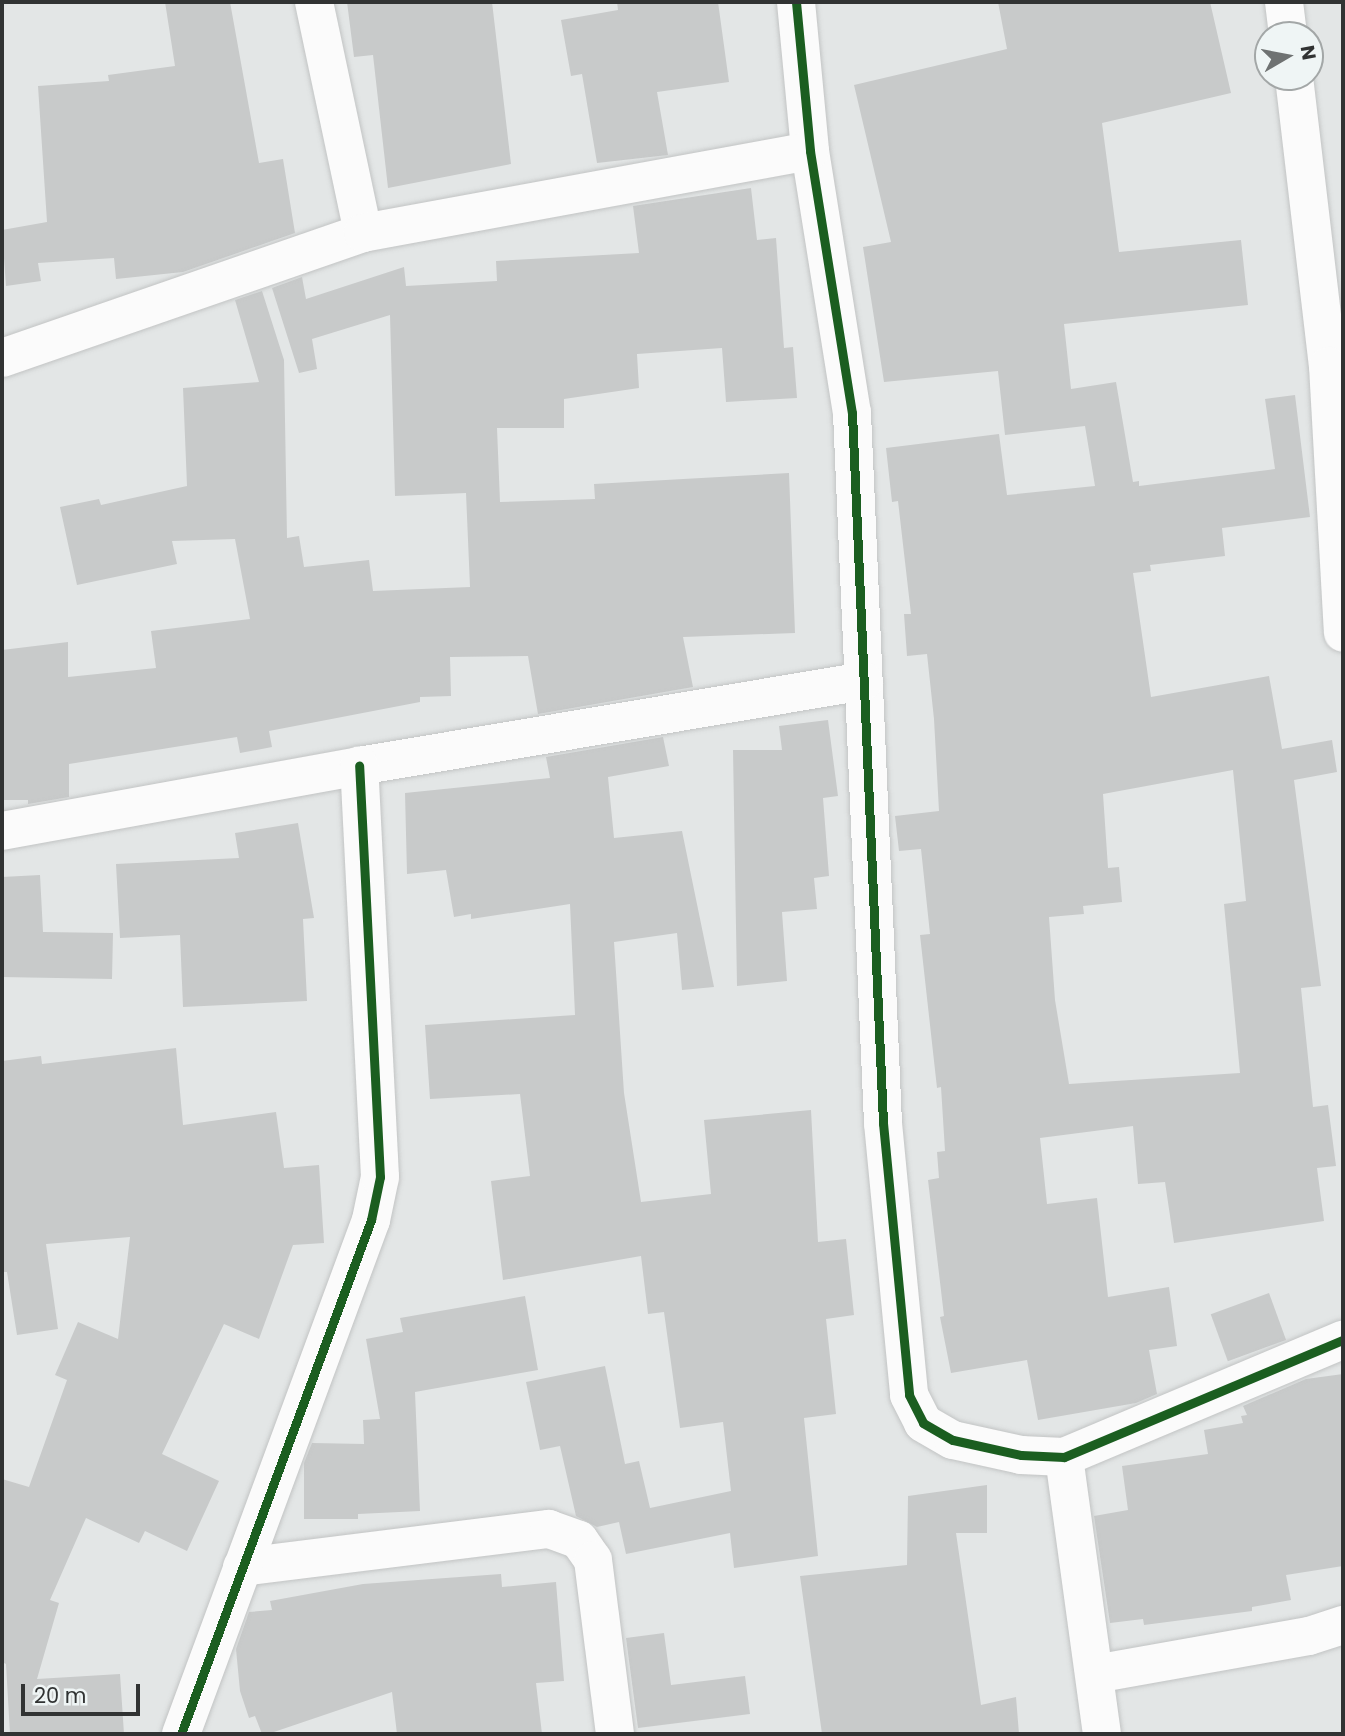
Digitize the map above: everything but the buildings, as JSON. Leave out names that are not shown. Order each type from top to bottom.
[{"type":"street","points":[[313,2],[363,233]]},
{"type":"street","points":[[796,2],[810,151],[852,413],[883,1123],[909,1395],[923,1423],[953,1440],[1021,1455],[1064,1457],[1343,1340]]},
{"type":"street","points":[[1284,2],[1286,21]]},
{"type":"street","points":[[1296,91],[1336,365],[1343,633]]},
{"type":"street","points":[[2,358],[363,233],[810,151]]},
{"type":"street","points":[[2,831],[359,766],[864,681]]},
{"type":"street","points":[[181,1734],[371,1220],[380,1177],[359,766]]},
{"type":"street","points":[[1064,1457],[1102,1734]]},
{"type":"street","points":[[242,1567],[549,1529],[579,1540],[593,1560],[615,1734]]},
{"type":"street","points":[[1095,1674],[1309,1636],[1343,1625]]},
{"type":"cycle path","points":[[796,2],[810,151],[852,413],[883,1123],[909,1395],[923,1423],[953,1440],[1021,1455],[1064,1457],[1343,1340]]},
{"type":"cycle path","points":[[181,1734],[371,1220],[380,1177],[359,766]]}]
